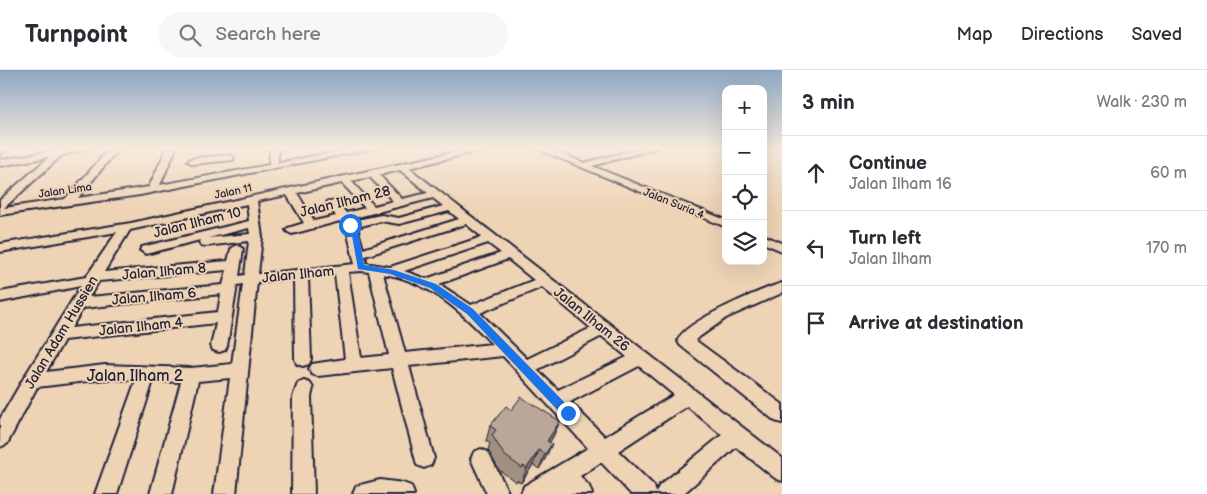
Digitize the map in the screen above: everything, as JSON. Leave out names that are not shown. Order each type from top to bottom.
[{"type":"street","points":[[0,206],[42,168]]},
{"type":"street","points":[[69,202],[98,168]]},
{"type":"street","points":[[153,189],[163,168]]},
{"type":"street","points":[[226,177],[228,168]]},
{"type":"street","name":"Jalan Lima","points":[[0,212],[153,189],[269,168]]},
{"type":"street","name":"Jalan 11","points":[[0,248],[128,227],[399,168]]},
{"type":"street","name":"Jalan Ilham 26","points":[[403,168],[782,471]]},
{"type":"street","name":"Jalan Suria 4","points":[[587,168],[722,222]]},
{"type":"street","points":[[372,174],[400,203]]},
{"type":"street","points":[[345,180],[372,210]]},
{"type":"street","points":[[291,192],[311,225]]},
{"type":"street","name":"Jalan Ilham 28","points":[[292,230],[311,225],[346,221],[372,210],[435,194]]},
{"type":"street","name":"Jalan Ilham","points":[[225,494],[256,236],[252,200]]},
{"type":"street","points":[[332,203],[356,236],[398,361],[424,458]]},
{"type":"street","points":[[346,221],[380,218],[399,221],[451,207]]},
{"type":"street","points":[[365,263],[468,220]]},
{"type":"street","name":"Jalan Ilham 10","points":[[146,250],[254,223]]},
{"type":"street","name":"Jalan Adam Hussien","points":[[0,438],[31,381],[92,278],[128,227]]},
{"type":"street","points":[[161,246],[256,236]]},
{"type":"street","points":[[391,271],[490,238]]},
{"type":"street","points":[[767,241],[782,247]]},
{"type":"street","points":[[219,346],[237,249]]},
{"type":"street","points":[[427,284],[511,254]]},
{"type":"street","name":"Jalan Ilham","points":[[252,279],[341,269],[365,263],[427,284],[470,311],[646,494]]},
{"type":"street","name":"Jalan Ilham 8","points":[[0,297],[92,278],[234,265]]},
{"type":"street","points":[[341,269],[354,366]]},
{"type":"street","points":[[301,273],[303,359]]},
{"type":"street","name":"Jalan Ilham 6","points":[[78,303],[230,285],[252,279]]},
{"type":"street","points":[[470,311],[544,281]]},
{"type":"street","points":[[782,288],[721,314],[686,338],[686,341],[782,415]]},
{"type":"street","name":"Jalan Ilham 4","points":[[58,335],[224,316]]},
{"type":"street","points":[[525,368],[604,328]]},
{"type":"street","points":[[318,369],[507,349]]},
{"type":"street","points":[[556,400],[640,358]]},
{"type":"street","name":"Jalan Ilham 2","points":[[31,381],[105,372],[191,375],[240,370]]},
{"type":"street","points":[[106,494],[147,374]]},
{"type":"street","points":[[161,494],[191,375]]},
{"type":"street","points":[[303,494],[304,388]]},
{"type":"street","points":[[532,494],[570,487],[604,450],[688,396]]},
{"type":"street","points":[[667,494],[736,434]]},
{"type":"street","points":[[481,459],[498,494]]},
{"type":"street","points":[[364,494],[380,491],[403,494]]},
{"type":"building","points":[[521,397],[560,421],[547,441],[552,444],[545,454],[539,450],[527,468],[523,466],[522,468],[504,455],[492,435],[496,430],[490,426],[506,406],[511,410]]},
{"type":"route","points":[[350,225],[356,236],[361,267],[391,271],[433,286],[470,311],[568,413]]}]
